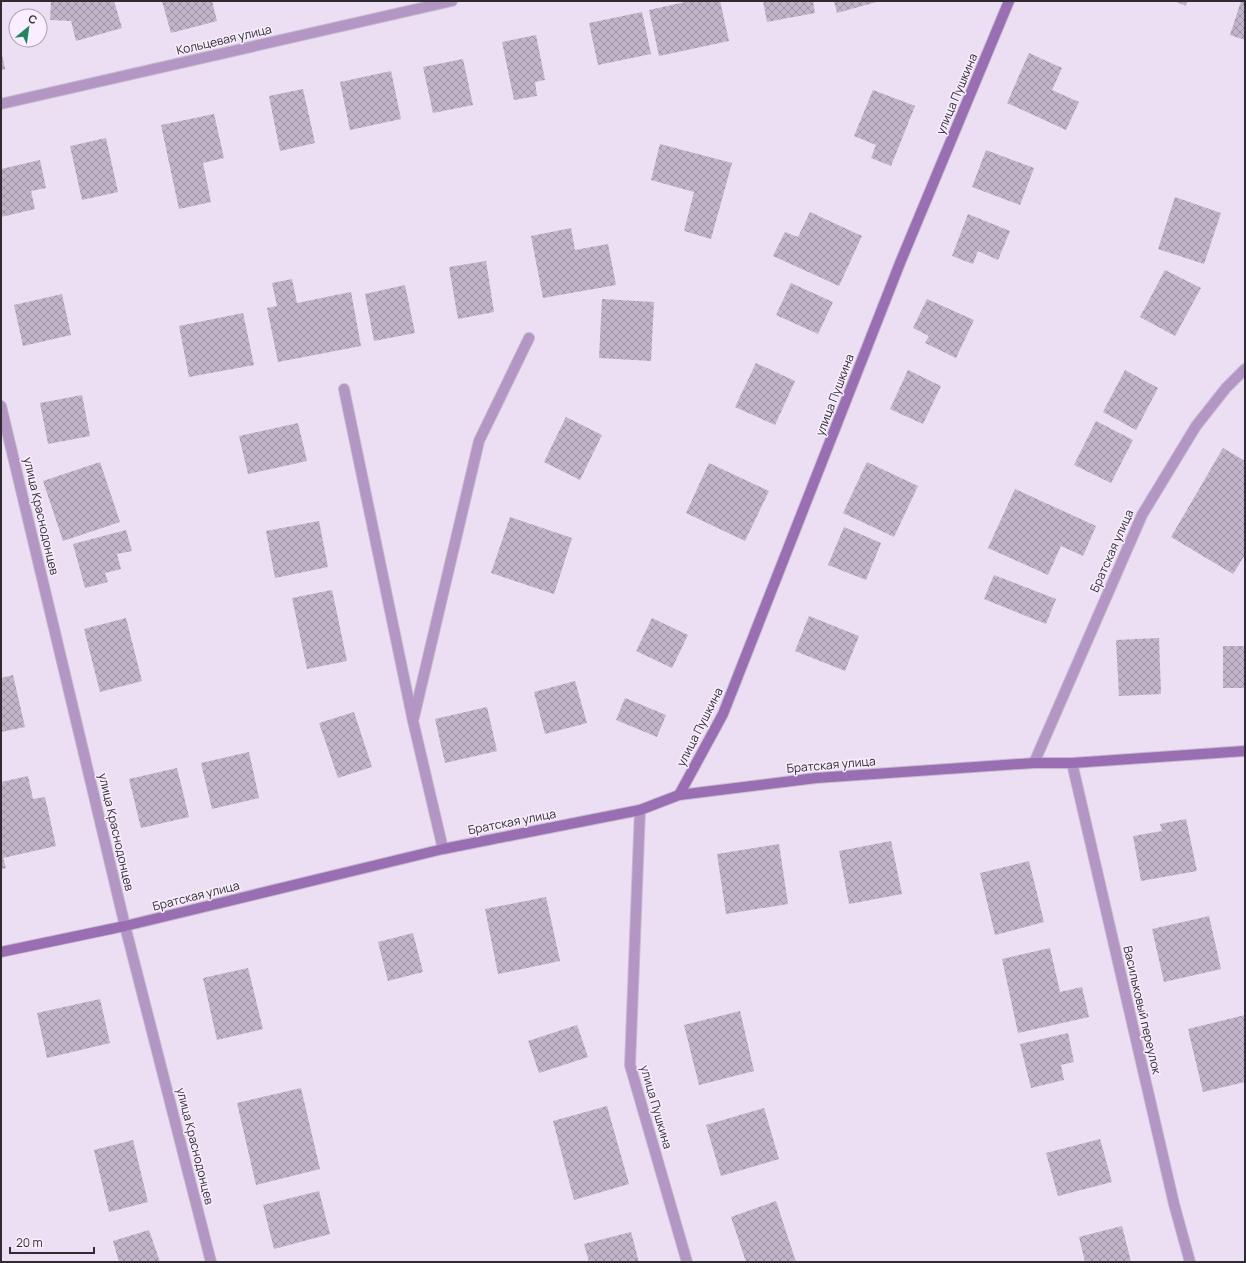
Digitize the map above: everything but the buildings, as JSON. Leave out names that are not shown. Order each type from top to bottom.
[{"type":"main road","name":"улица Пушкина","points":[[679,795],[724,714],[900,263],[1010,1]]},
{"type":"main road","name":"Братская улица","points":[[1,952],[125,926],[443,849],[640,810],[679,795],[816,778],[1034,762],[1072,763],[1245,751]]},
{"type":"street","name":"Кольцевая улица","points":[[1,104],[452,1]]},
{"type":"street","points":[[413,721],[479,441],[529,338]]},
{"type":"street","name":"Братская улица","points":[[1034,762],[1142,516],[1196,426],[1226,388],[1245,369]]},
{"type":"street","points":[[344,389],[413,721],[443,849]]},
{"type":"street","name":"улица Краснодонцев","points":[[1,406],[125,926],[212,1262]]},
{"type":"street","name":"Васильковый переулок","points":[[1072,763],[1174,1204],[1190,1262]]},
{"type":"street","name":"улица Пушкина","points":[[640,810],[630,1065],[687,1262]]}]
